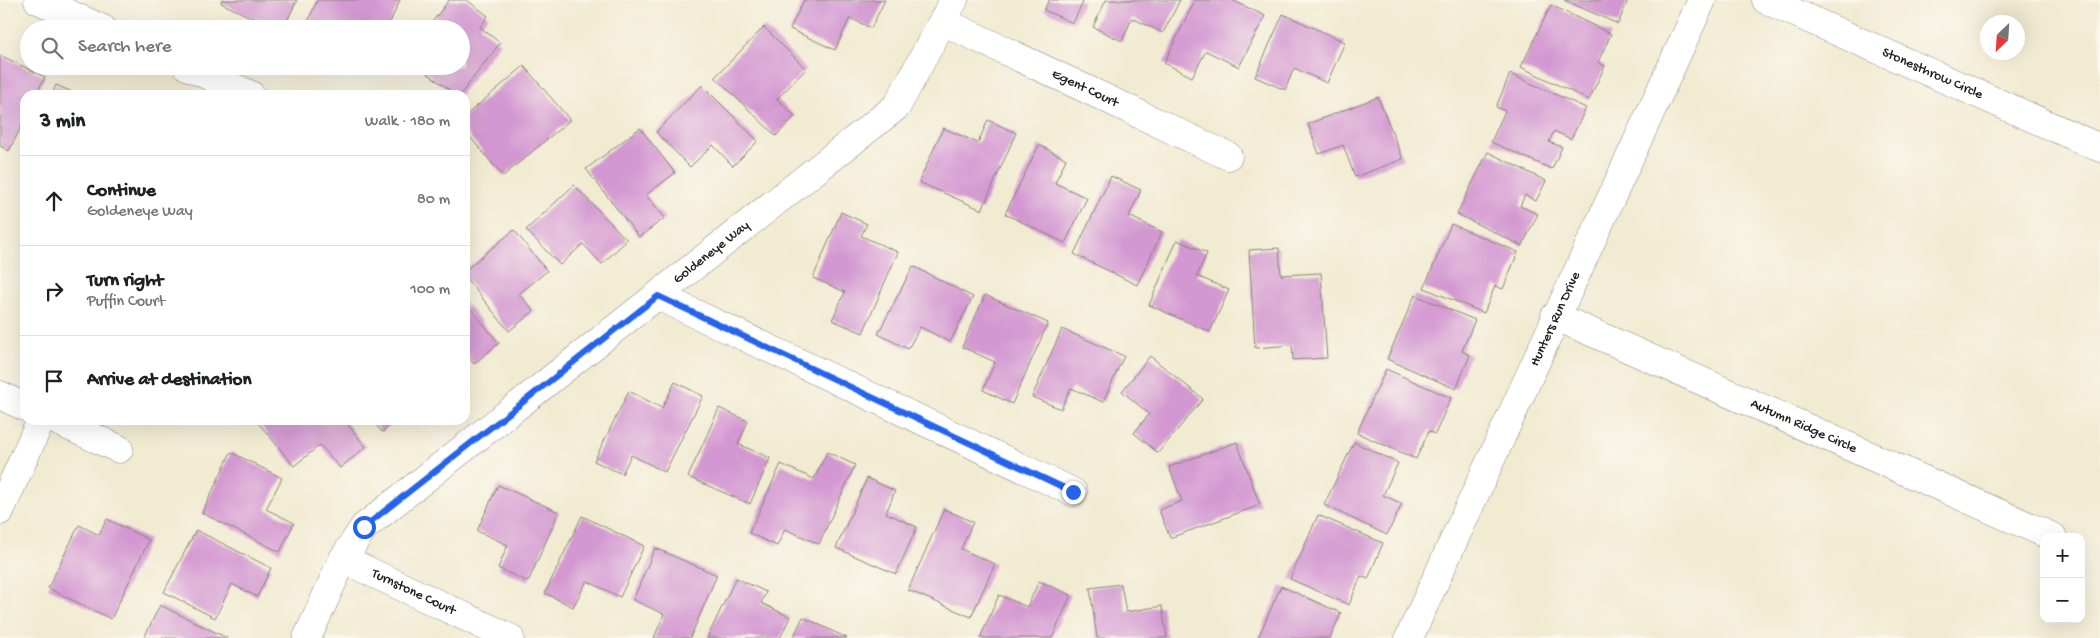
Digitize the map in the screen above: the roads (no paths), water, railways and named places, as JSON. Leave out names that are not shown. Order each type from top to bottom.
[{"type":"street","points":[[38,0],[83,20]]},
{"type":"street","name":"Hunters Run Drive","points":[[1409,638],[1555,316],[1702,0]]},
{"type":"street","name":"Stonesthrow Circle","points":[[1766,0],[2100,148]]},
{"type":"street","name":"Egent Court","points":[[949,11],[1228,156]]},
{"type":"street","name":"Goldeneye Way","points":[[307,638],[343,559],[364,527],[897,106],[949,11]]},
{"type":"street","points":[[207,75],[240,90]]},
{"type":"street","points":[[658,296],[1073,492]]},
{"type":"street","name":"Autumn Ridge Circle","points":[[1555,316],[2044,533]]},
{"type":"street","points":[[0,395],[20,404]]},
{"type":"street","points":[[0,512],[39,425]]},
{"type":"street","points":[[66,425],[119,449]]},
{"type":"street","name":"Turnstone Court","points":[[343,559],[510,638]]}]
